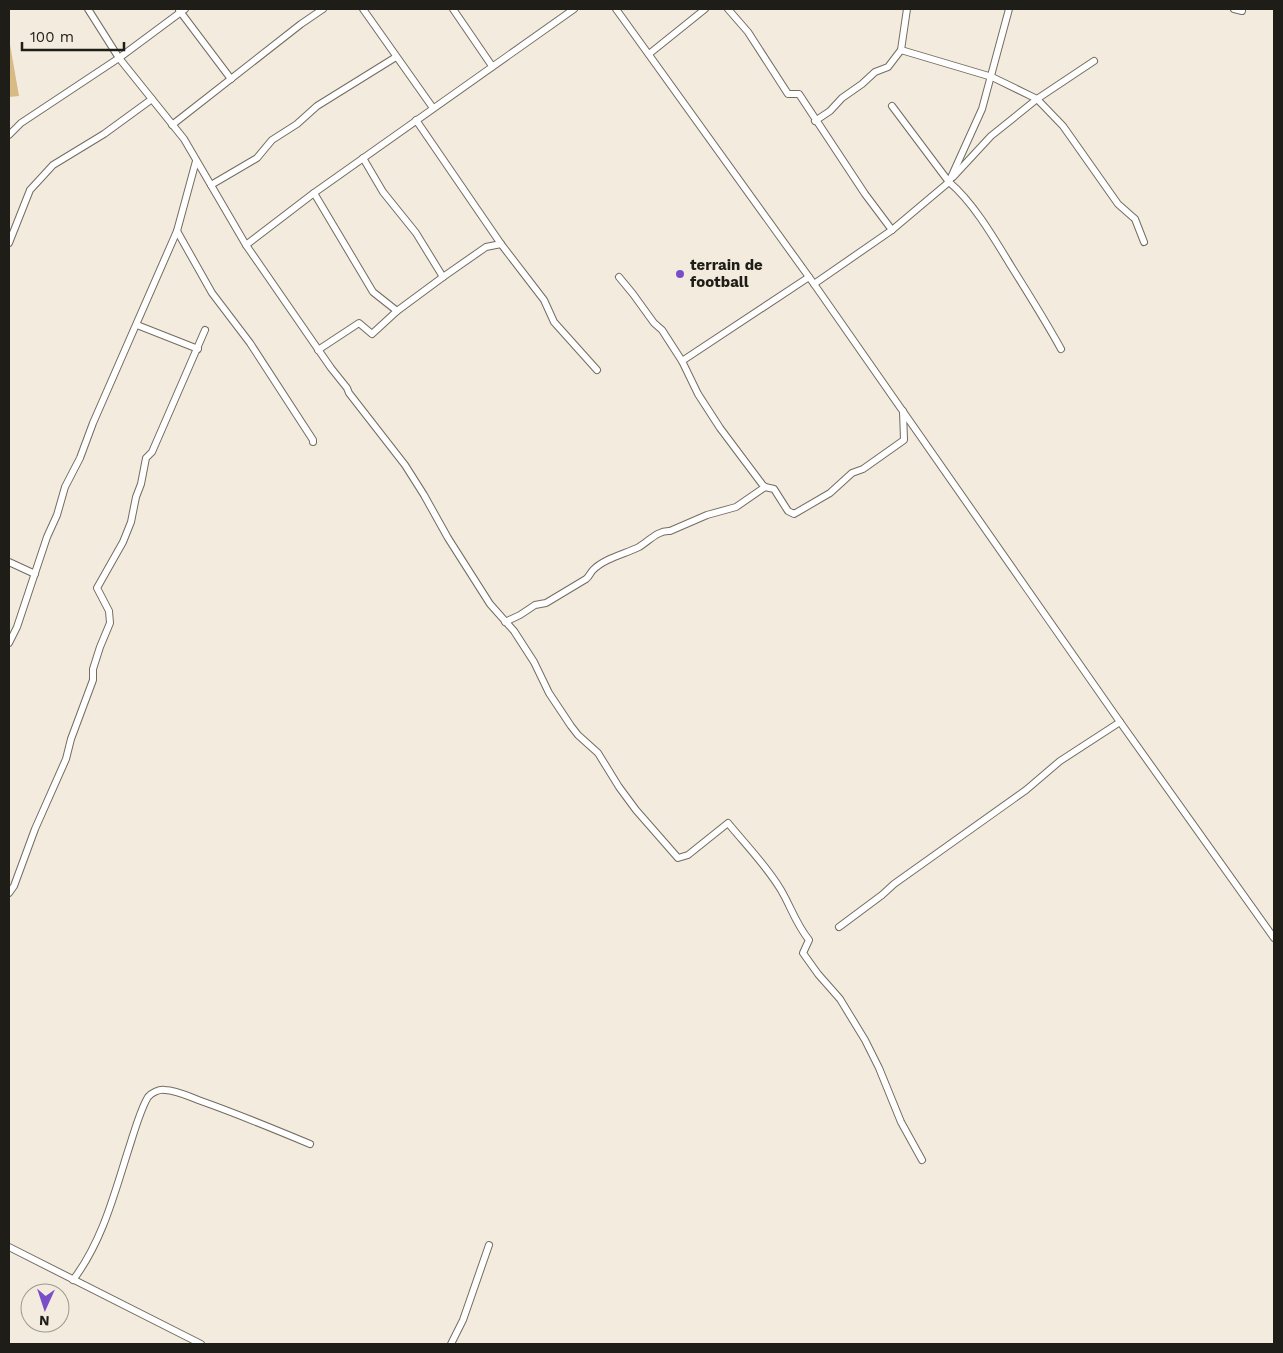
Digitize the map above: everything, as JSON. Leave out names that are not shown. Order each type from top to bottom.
[{"type":"street","points":[[88,9],[119,58],[184,139],[246,245],[318,350],[347,388],[348,394],[405,465],[490,604],[514,631],[571,726],[598,753],[618,788],[678,858],[688,854],[728,823],[757,856],[781,890],[799,928],[809,940],[804,953],[818,974],[840,999],[865,1040],[880,1068],[901,1122],[922,1160]]},
{"type":"street","points":[[172,125],[301,24],[323,9]]},
{"type":"street","points":[[363,9],[433,108]]},
{"type":"street","points":[[453,9],[492,66]]},
{"type":"street","points":[[246,245],[314,193],[574,9]]},
{"type":"street","points":[[616,9],[814,284],[1120,722],[1274,938]]},
{"type":"street","points":[[649,54],[705,9]]},
{"type":"street","points":[[728,9],[748,32],[788,94],[799,94],[815,121],[892,230]]},
{"type":"street","points":[[815,121],[830,111],[842,98],[875,72],[888,67],[901,50],[907,9]]},
{"type":"street","points":[[949,182],[982,109],[1010,9]]},
{"type":"street","points":[[1234,9],[1242,11]]},
{"type":"street","points":[[9,135],[20,122],[119,58],[181,10],[231,79]]},
{"type":"street","points":[[901,50],[992,77],[1036,99],[1063,126],[1118,204],[1135,220],[1144,242]]},
{"type":"street","points":[[210,185],[257,158],[272,140],[297,124],[318,106],[396,57]]},
{"type":"street","points":[[814,284],[892,230],[949,182],[991,136],[1036,99],[1094,61]]},
{"type":"street","points":[[9,243],[30,190],[53,165],[104,134],[152,99]]},
{"type":"street","points":[[892,106],[996,241],[1040,310],[1060,349]]},
{"type":"street","points":[[416,120],[501,244],[544,300],[554,322],[597,370]]},
{"type":"street","points":[[363,158],[383,192],[416,233],[443,277]]},
{"type":"street","points":[[9,643],[35,574],[46,537],[57,515],[65,488],[80,458],[93,423],[177,231],[196,161]]},
{"type":"street","points":[[314,193],[373,292],[397,311]]},
{"type":"street","points":[[177,231],[212,293],[250,343],[313,442]]},
{"type":"street","points":[[318,350],[358,323],[372,334],[397,311],[486,247],[501,244]]},
{"type":"street","points":[[619,277],[634,294],[654,323],[662,330],[720,428],[765,487],[774,489],[788,511],[794,514],[830,493],[852,473],[863,469],[918,432]]},
{"type":"street","points":[[682,361],[809,277]]},
{"type":"street","points":[[136,325],[198,349]]},
{"type":"street","points":[[9,893],[14,886],[35,829],[66,759],[71,739],[93,680],[100,647],[110,623],[109,612],[97,588],[123,542],[131,522],[146,458],[152,452],[205,330]]},
{"type":"street","points":[[903,411],[904,440]]},
{"type":"street","points":[[505,622],[520,615],[527,609],[556,597],[586,579],[590,576],[592,570],[638,547],[663,530],[670,530],[707,515],[736,507],[765,487]]},
{"type":"street","points":[[9,562],[35,574]]},
{"type":"street","points":[[839,927],[894,884],[1026,790],[1060,761],[1120,722]]},
{"type":"street","points":[[73,1280],[81,1270],[95,1243],[112,1202],[134,1134],[148,1098],[152,1093],[164,1090],[180,1094],[250,1118],[310,1144]]},
{"type":"street","points":[[451,1344],[464,1320],[489,1244]]},
{"type":"street","points":[[9,1247],[201,1344]]},
{"type":"shaded area","points":[[9,39],[19,96],[9,97]]},
{"type":"place","name":"terrain de football","points":[[680,274]]}]
